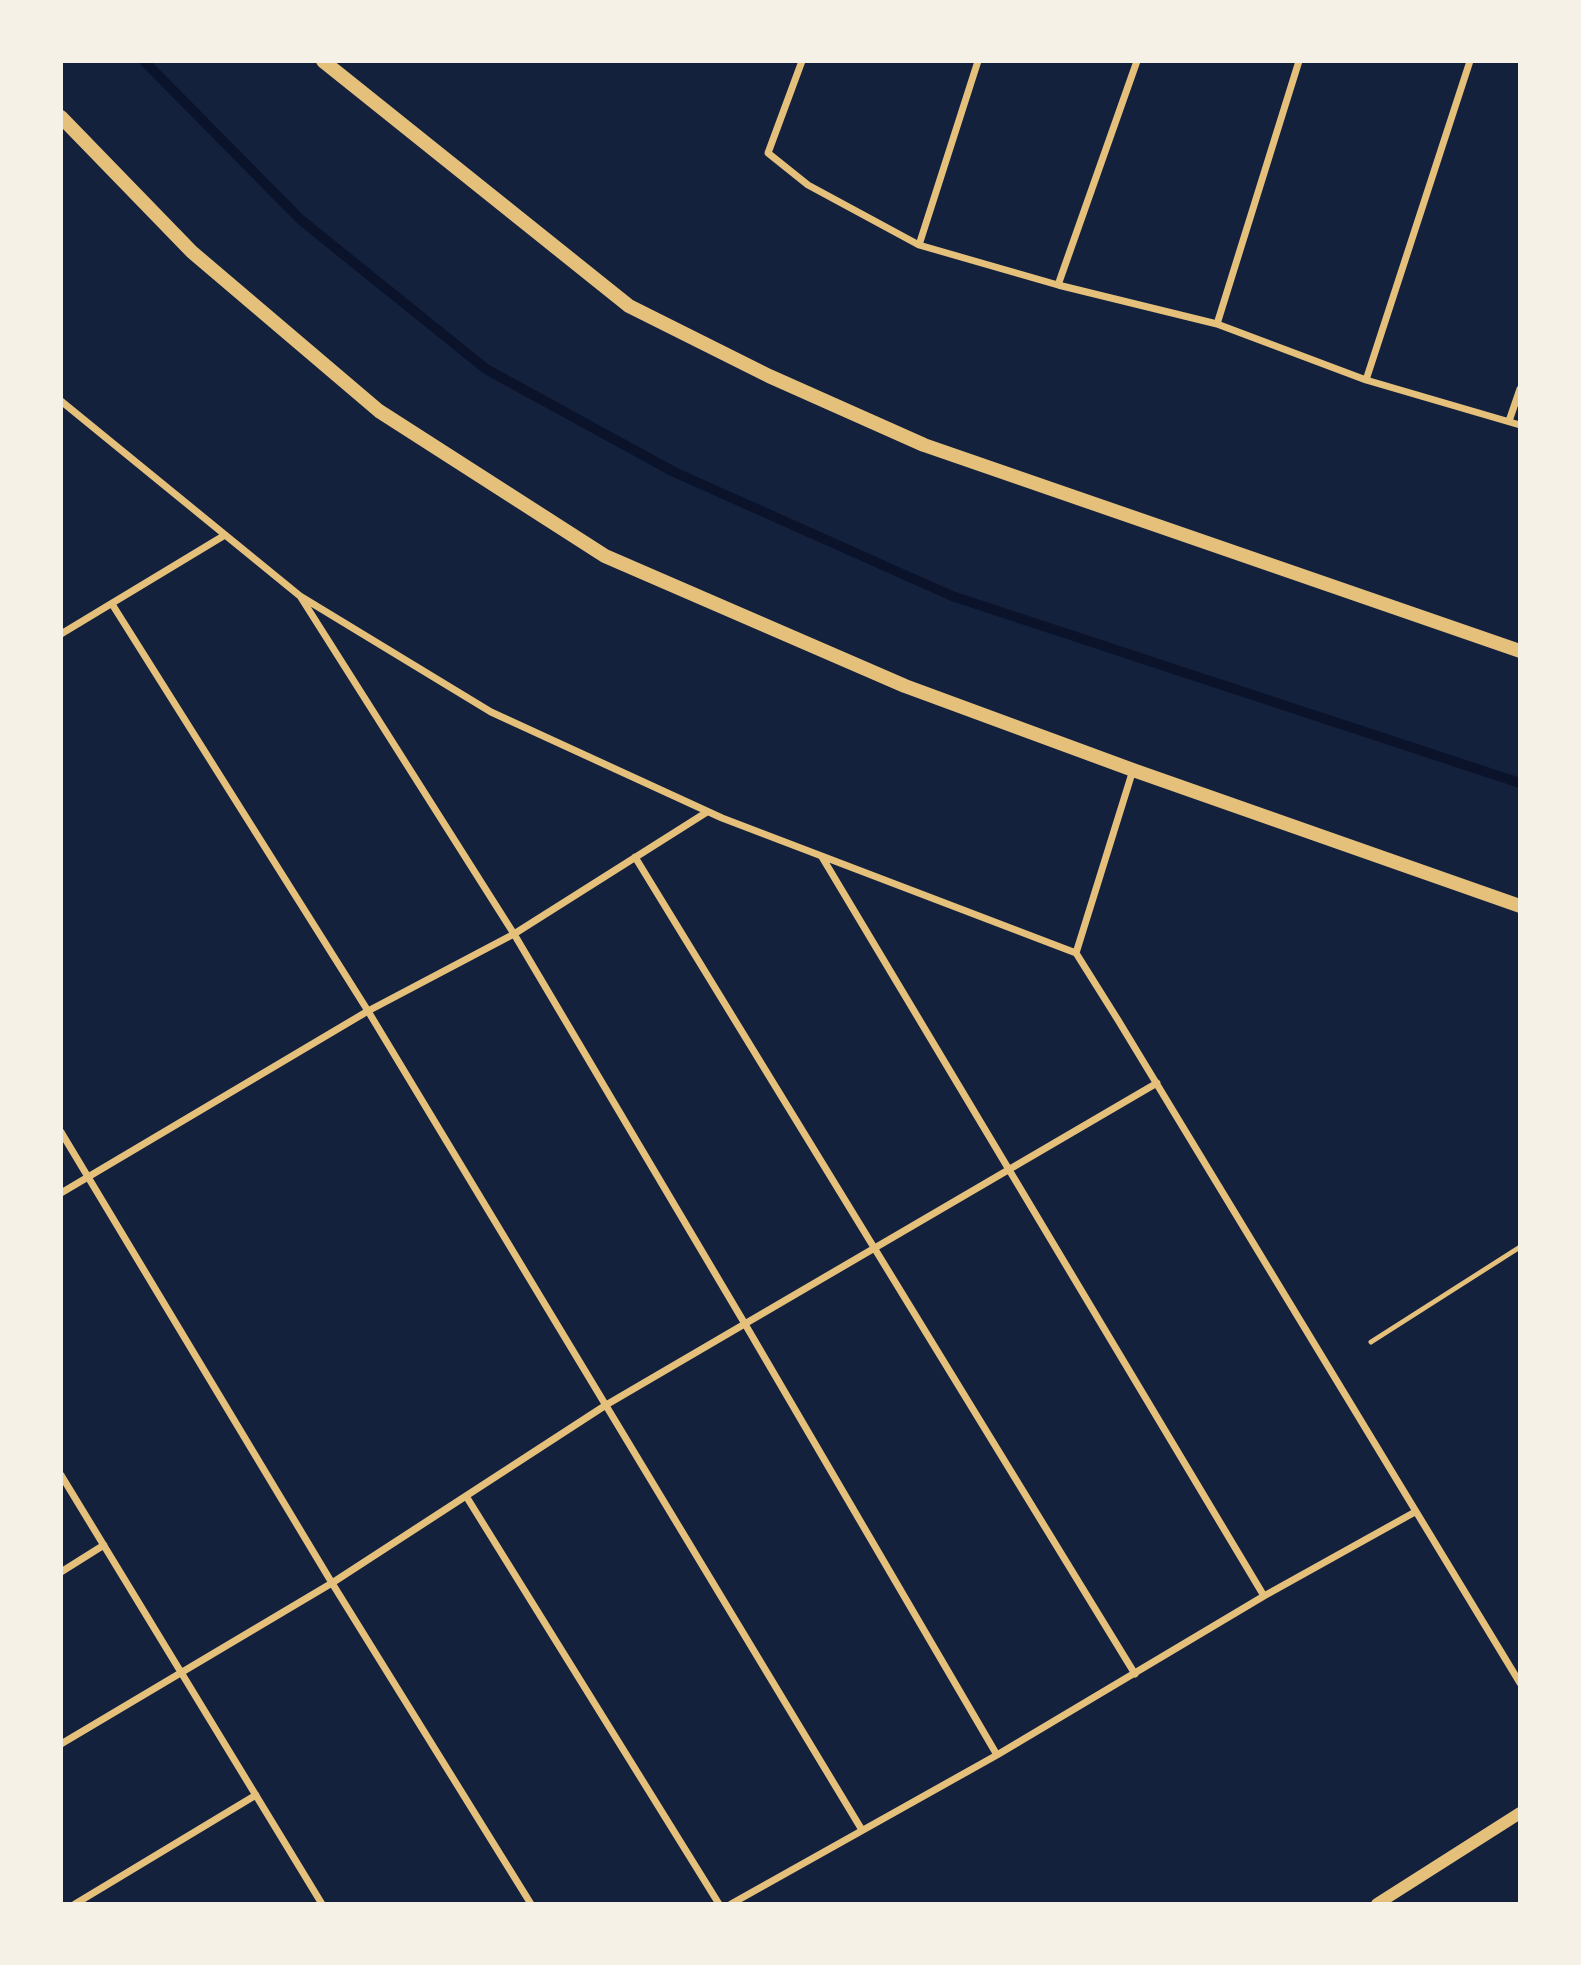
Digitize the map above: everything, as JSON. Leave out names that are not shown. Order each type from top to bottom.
[{"type":"main road","points":[[323,61],[629,306],[769,376],[924,444],[1520,651]]},
{"type":"main road","points":[[61,117],[192,252],[379,411],[605,556],[905,687],[1520,906]]},
{"type":"street","points":[[802,61],[768,153],[808,185],[919,245],[1058,285],[1217,324],[1366,380],[1520,425]]},
{"type":"street","points":[[919,245],[978,61]]},
{"type":"street","points":[[1058,285],[1137,61]]},
{"type":"street","points":[[1217,324],[1299,61]]},
{"type":"street","points":[[1366,380],[1470,61]]},
{"type":"street","points":[[1509,421],[1520,388]]},
{"type":"street","points":[[61,401],[300,596],[491,712],[707,812],[1076,953],[1520,1683]]},
{"type":"street","points":[[61,634],[225,535]]},
{"type":"street","points":[[300,596],[514,934],[997,1755]]},
{"type":"street","points":[[111,604],[368,1011],[862,1830]]},
{"type":"street","points":[[1076,953],[1133,770]]},
{"type":"street","points":[[61,1193],[368,1011],[514,934],[707,812]]},
{"type":"street","points":[[822,856],[1264,1596]]},
{"type":"street","points":[[635,857],[1135,1674]]},
{"type":"street","points":[[61,1744],[332,1583],[606,1405],[1157,1083]]},
{"type":"street","points":[[61,1132],[332,1583],[531,1904]]},
{"type":"street","points":[[61,1475],[322,1904]]},
{"type":"street","points":[[466,1496],[719,1904]]},
{"type":"street","points":[[731,1904],[997,1755],[1264,1596],[1415,1512]]},
{"type":"street","points":[[61,1572],[104,1545]]},
{"type":"street","points":[[75,1904],[256,1795]]},
{"type":"street","points":[[1377,1904],[1520,1813]]},
{"type":"lane","points":[[1371,1342],[1520,1247]]},
{"type":"waterway","points":[[144,61],[301,220],[486,369],[674,472],[952,596],[1520,783]]}]
